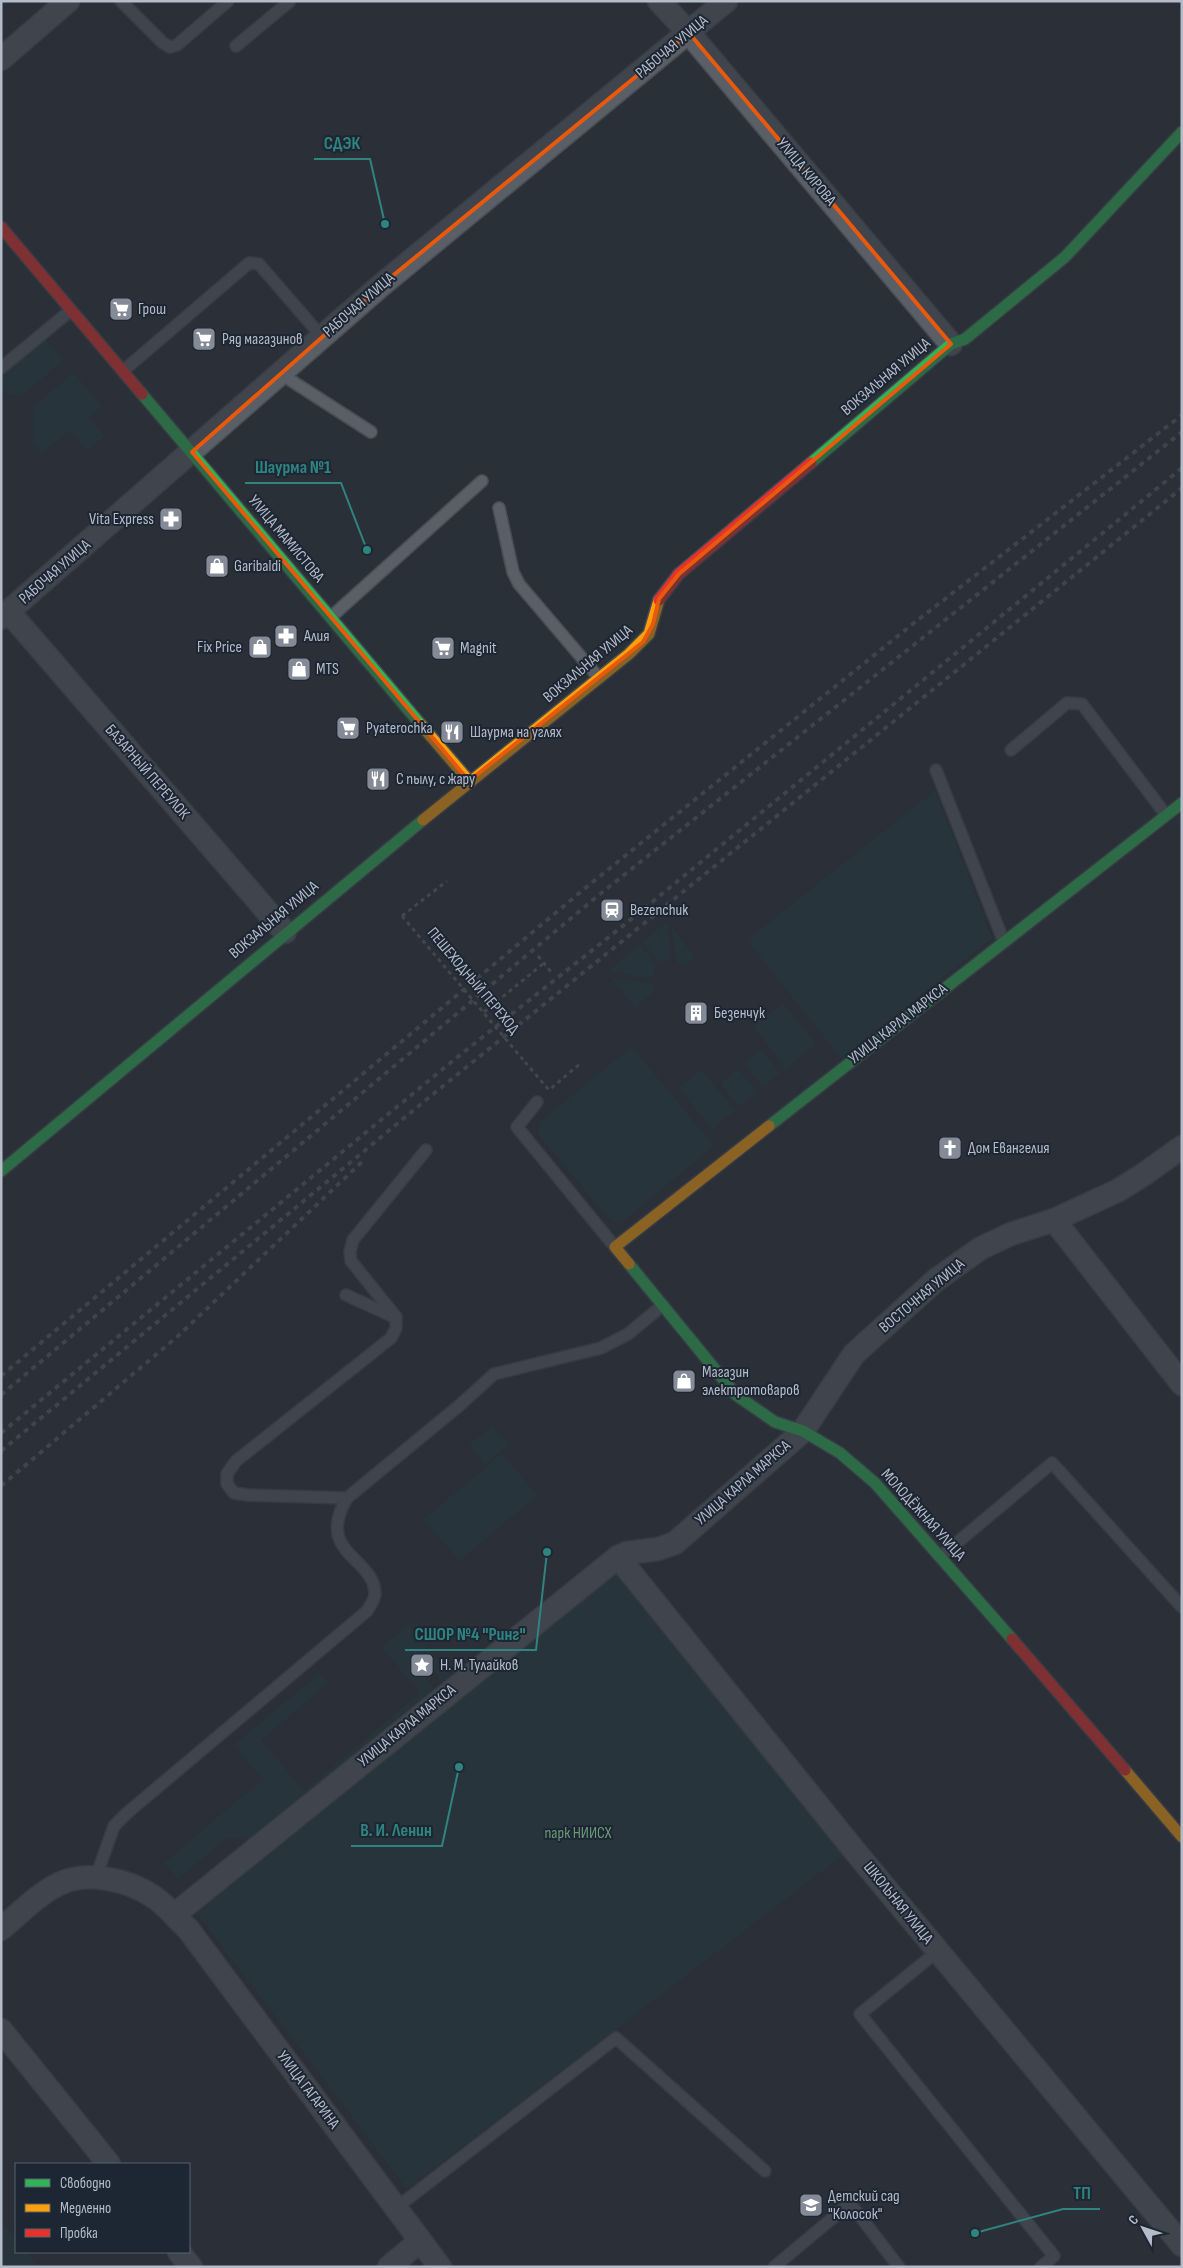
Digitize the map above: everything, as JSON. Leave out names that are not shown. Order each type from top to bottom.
[{"type":"street","points":[[1,59],[68,1]]},
{"type":"street","name":"УЛИЦА КИРОВА","points":[[659,1],[951,344]]},
{"type":"street","name":"РАБОЧАЯ УЛИЦА","points":[[5,615],[386,281],[726,1]]},
{"type":"street","name":"ВОКЗАЛЬНАЯ УЛИЦА","points":[[1,1171],[285,932],[469,781],[643,642],[653,624],[659,600],[679,574],[951,344],[965,339],[1065,257],[1182,132]]},
{"type":"street","name":"УЛИЦА МАМИСТОВА","points":[[1,227],[469,781]]},
{"type":"street","name":"БАЗАРНЫЙ ПЕРЕУЛОК","points":[[5,615],[285,932]]},
{"type":"street","name":"УЛИЦА КАРЛА МАРКСА","points":[[615,1248],[1182,803]]},
{"type":"street","name":"ВОСТОЧНАЯ УЛИЦА","points":[[803,1431],[854,1354],[936,1280],[982,1248],[1011,1234],[1054,1220],[1117,1191],[1182,1147]]},
{"type":"street","points":[[1054,1220],[1182,1384]]},
{"type":"street","name":"МОЛОДЁЖНАЯ УЛИЦА","points":[[615,1248],[736,1395],[754,1410],[776,1422],[803,1431],[840,1453],[875,1483],[1073,1709],[1182,1837]]},
{"type":"street","name":"УЛИЦА КАРЛА МАРКСА","points":[[174,1915],[618,1557],[626,1553],[658,1549],[675,1543],[803,1431]]},
{"type":"street","name":"ШКОЛЬНАЯ УЛИЦА","points":[[618,1557],[938,1951],[1182,2245]]},
{"type":"street","points":[[1,1929],[57,1884],[70,1879],[96,1877],[128,1885],[154,1898],[174,1915]]},
{"type":"street","name":"УЛИЦА ГАГАРИНА","points":[[174,1915],[194,1937],[440,2267]]},
{"type":"street","points":[[1,2030],[108,2163]]},
{"type":"street","points":[[388,2267],[420,2241]]},
{"type":"street","points":[[180,2253],[191,2267]]},
{"type":"lane","points":[[121,1],[163,43],[170,47],[177,44],[228,1]]},
{"type":"lane","points":[[236,46],[290,1]]},
{"type":"lane","points":[[123,371],[249,263],[259,264],[264,268],[322,337]]},
{"type":"lane","points":[[1,368],[71,310]]},
{"type":"lane","points":[[281,374],[371,432]]},
{"type":"lane","points":[[331,617],[482,481]]},
{"type":"lane","points":[[499,508],[512,572],[519,584],[599,678]]},
{"type":"lane","points":[[1011,750],[1067,703],[1082,704],[1166,815]]},
{"type":"lane","points":[[936,770],[1004,942]]},
{"type":"lane","points":[[537,1102],[517,1127],[615,1248]]},
{"type":"lane","points":[[347,1498],[248,1496],[234,1493],[227,1484],[227,1474],[236,1461],[391,1338],[396,1328],[396,1317],[351,1261],[350,1252],[353,1240],[426,1150]]},
{"type":"lane","points":[[346,1295],[396,1317]]},
{"type":"lane","points":[[96,1877],[107,1842],[114,1826],[121,1819],[367,1612],[375,1596],[373,1581],[342,1545],[337,1531],[338,1513],[347,1498],[460,1405],[494,1374],[601,1348],[628,1334],[663,1306]]},
{"type":"lane","points":[[940,1557],[1052,1463],[1182,1607]]},
{"type":"lane","points":[[938,1951],[860,2014],[1054,2256],[1041,2267]]},
{"type":"lane","points":[[396,2208],[616,2038],[765,2172]]},
{"type":"lane","points":[[774,2267],[847,2206],[852,2207],[856,2211],[899,2267]]},
{"type":"path","name":"ПЕШЕХОДНЫЙ ПЕРЕХОД","points":[[447,881],[402,916],[549,1090],[581,1062]]},
{"type":"path","points":[[538,956],[552,973]]},
{"type":"path","points":[[484,1012],[544,963]]},
{"type":"highlighted area","points":[[689,33],[951,344],[679,574],[659,599],[653,624],[643,642],[469,781],[192,452],[379,287]]},
{"type":"green space","points":[[44,338],[63,360],[21,396],[1,391],[1,375]]},
{"type":"green space","points":[[74,373],[102,406],[89,417],[105,436],[87,451],[70,430],[42,453],[33,443],[33,407]]},
{"type":"green space","points":[[935,791],[992,938],[841,1058],[747,940]]},
{"type":"green space","points":[[667,922],[671,960],[660,963],[643,942]]},
{"type":"green space","points":[[672,928],[695,957],[683,966],[676,961]]},
{"type":"green space","points":[[640,945],[656,966],[651,978],[609,971]]},
{"type":"green space","points":[[612,978],[652,984],[655,990],[635,1008]]},
{"type":"green space","points":[[783,1003],[816,1044],[786,1068],[753,1027]]},
{"type":"green space","points":[[632,1047],[714,1146],[623,1221],[612,1222],[538,1134],[540,1122]]},
{"type":"green space","points":[[761,1050],[780,1073],[763,1087],[744,1064]]},
{"type":"green space","points":[[738,1069],[757,1092],[739,1107],[721,1083]]},
{"type":"green space","points":[[701,1070],[735,1111],[712,1129],[679,1088]]},
{"type":"green space","points":[[492,1426],[508,1445],[485,1464],[469,1445]]},
{"type":"green space","points":[[502,1454],[537,1495],[459,1561],[424,1519]]},
{"type":"green space","name":"парк НИИСХ","points":[[616,1573],[843,1855],[407,2189],[197,1913]]},
{"type":"green space","points":[[408,1625],[451,1676],[443,1682],[422,1658],[414,1665],[434,1689],[256,1839],[226,1838],[178,1879],[164,1863],[263,1779],[234,1745],[320,1673],[328,1683],[261,1740],[304,1791],[420,1693],[382,1647]]},
{"type":"green space","points":[[1,2221],[15,2238],[15,2253],[27,2253],[38,2267],[1,2267]]},
{"type":"railway","points":[[1,1376],[589,885],[914,623],[1182,415]]},
{"type":"railway","points":[[1,1395],[600,894],[1182,432]]},
{"type":"railway","points":[[1,1433],[455,1059],[624,925],[1182,468]]},
{"type":"railway","points":[[1,1451],[432,1095],[1182,488]]},
{"type":"railway","points":[[1,1486],[178,1336],[365,1159]]},
{"type":"traffic: fast","points":[[811,463],[951,344],[965,339],[1065,257],[1182,132]]},
{"type":"traffic: fast","points":[[142,394],[421,725]]},
{"type":"traffic: fast","points":[[769,1126],[1182,803]]},
{"type":"traffic: fast","points":[[1,1171],[423,820]]},
{"type":"traffic: fast","points":[[629,1264],[736,1395],[775,1422],[803,1431],[840,1453],[875,1483],[1012,1639]]},
{"type":"traffic: slow","points":[[423,820],[629,654],[649,634],[659,600]]},
{"type":"traffic: slow","points":[[421,725],[469,781]]},
{"type":"traffic: slow","points":[[629,1264],[615,1247],[769,1126]]},
{"type":"traffic: slow","points":[[1125,1770],[1182,1837]]},
{"type":"traffic: jam","points":[[1,227],[142,394]]},
{"type":"traffic: jam","points":[[659,600],[679,574],[811,463]]},
{"type":"traffic: jam","points":[[1012,1639],[1125,1770]]},
{"type":"place","name":"СДЭК","points":[[385,224]]},
{"type":"place","name":"Грош","points":[[121,309]]},
{"type":"place","name":"Ряд магазинов","points":[[204,339]]},
{"type":"place","name":"Vita Express","points":[[171,519]]},
{"type":"place","name":"Шаурма №1","points":[[367,550]]},
{"type":"place","name":"Garibaldi","points":[[217,566]]},
{"type":"place","name":"Алия","points":[[286,636]]},
{"type":"place","name":"Fix Price","points":[[260,647]]},
{"type":"place","name":"Magnit","points":[[443,648]]},
{"type":"place","name":"MTS","points":[[299,669]]},
{"type":"place","name":"Pyaterochka","points":[[348,728]]},
{"type":"place","name":"Шаурма на углях","points":[[452,732]]},
{"type":"place","name":"С пылу, с жару","points":[[378,779]]},
{"type":"place","name":"Bezenchuk","points":[[612,910]]},
{"type":"place","name":"Безенчук","points":[[696,1013]]},
{"type":"place","name":"Дом Евангелия","points":[[950,1148]]},
{"type":"place","name":"Магазин электротоваров","points":[[684,1381]]},
{"type":"place","name":"СШОР №4 \"Ринг\"","points":[[547,1552]]},
{"type":"place","name":"Н. М. Тулайков","points":[[422,1665]]},
{"type":"place","name":"В. И. Ленин","points":[[459,1767]]},
{"type":"place","name":"Детский сад \"Колосок\"","points":[[811,2205]]},
{"type":"place","name":"ТП","points":[[975,2233]]}]
